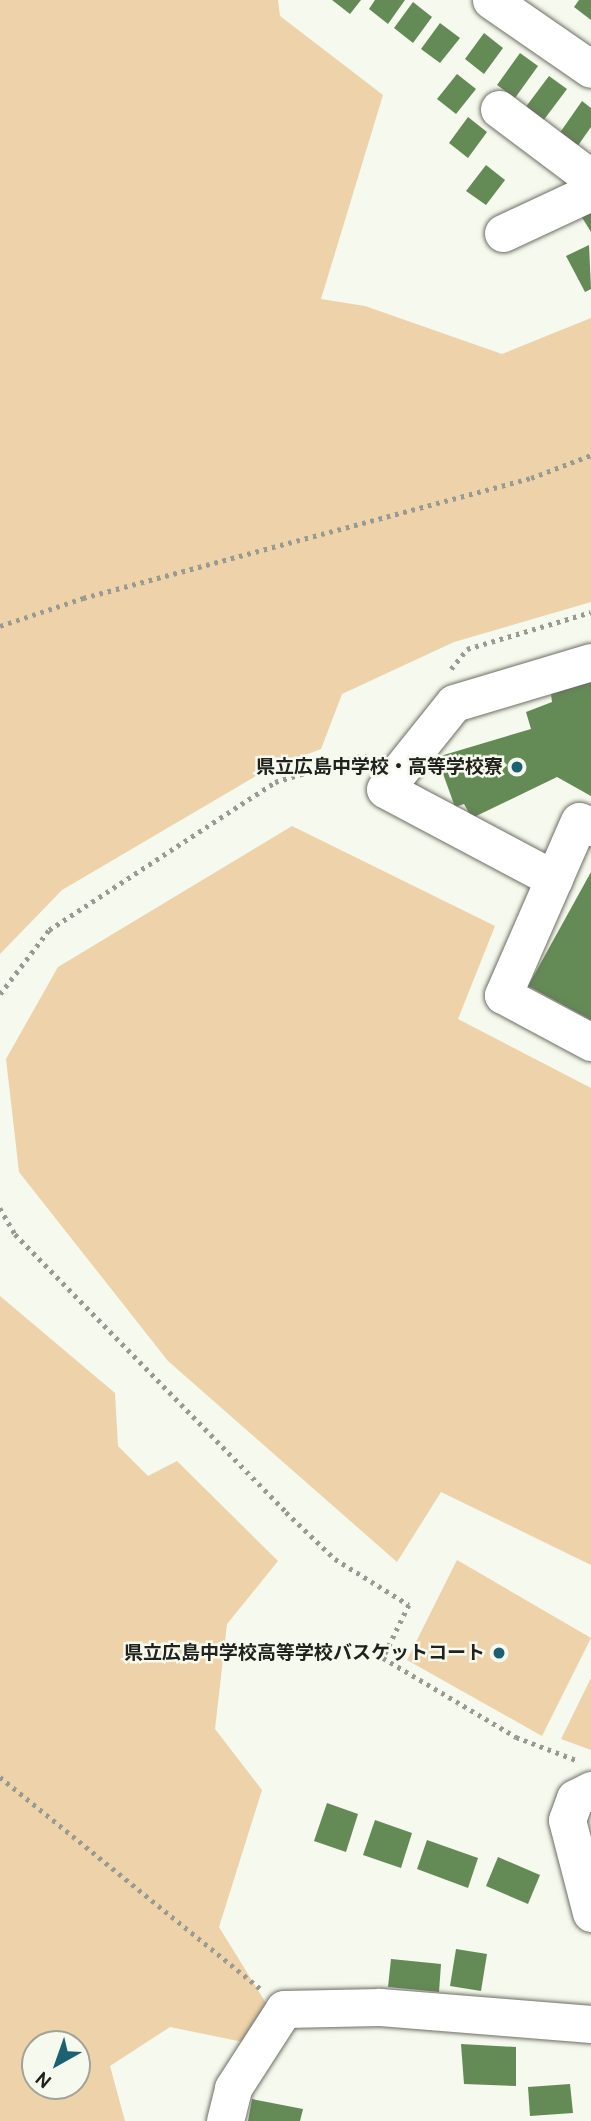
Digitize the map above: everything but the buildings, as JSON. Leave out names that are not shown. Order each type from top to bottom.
[{"type":"street","points":[[491,0],[591,69]]},
{"type":"street","points":[[499,108],[591,178]]},
{"type":"street","points":[[503,233],[591,192]]},
{"type":"street","points":[[554,879],[385,789],[454,703],[591,662]]},
{"type":"street","points":[[591,827],[579,821],[503,995],[591,1042]]},
{"type":"street","points":[[590,1777],[575,1798],[567,1821],[591,1913]]},
{"type":"street","points":[[225,2121],[233,2088],[284,2008],[380,2007],[591,2024]]},
{"type":"path","points":[[0,626],[83,598],[531,478],[591,455]]},
{"type":"path","points":[[0,994],[49,930],[275,782],[364,755],[385,789]]},
{"type":"path","points":[[0,1209],[15,1234],[286,1512],[335,1559],[409,1605],[383,1658],[516,1737],[590,1777]]},
{"type":"path","points":[[0,1777],[284,2008]]},
{"type":"shaded area","points":[[0,0],[278,0],[280,16],[383,95],[321,299],[365,306],[502,354],[591,318],[591,602],[454,642],[342,694],[321,749],[266,770],[62,890],[0,954]]},
{"type":"shaded area","points":[[292,826],[495,926],[458,1019],[591,1088],[591,1565],[441,1492],[397,1562],[168,1361],[19,1172],[6,1059],[58,967]]},
{"type":"shaded area","points":[[0,1296],[115,1393],[118,1446],[148,1476],[177,1461],[278,1561],[227,1624],[215,1729],[262,1790],[219,1927],[269,2008],[248,2043],[170,2027],[110,2066],[125,2121],[0,2121]]},
{"type":"shaded area","name":"県立広島中学校高等学校バスケットコート","points":[[457,1560],[591,1638],[542,1736],[407,1660]]},
{"type":"shaded area","points":[[591,1678],[591,1750],[561,1739]]},
{"type":"place","name":"県立広島中学校・高等学校寮","points":[[517,767]]},
{"type":"place","name":"県立広島中学校高等学校バスケットコート","points":[[499,1653]]}]
